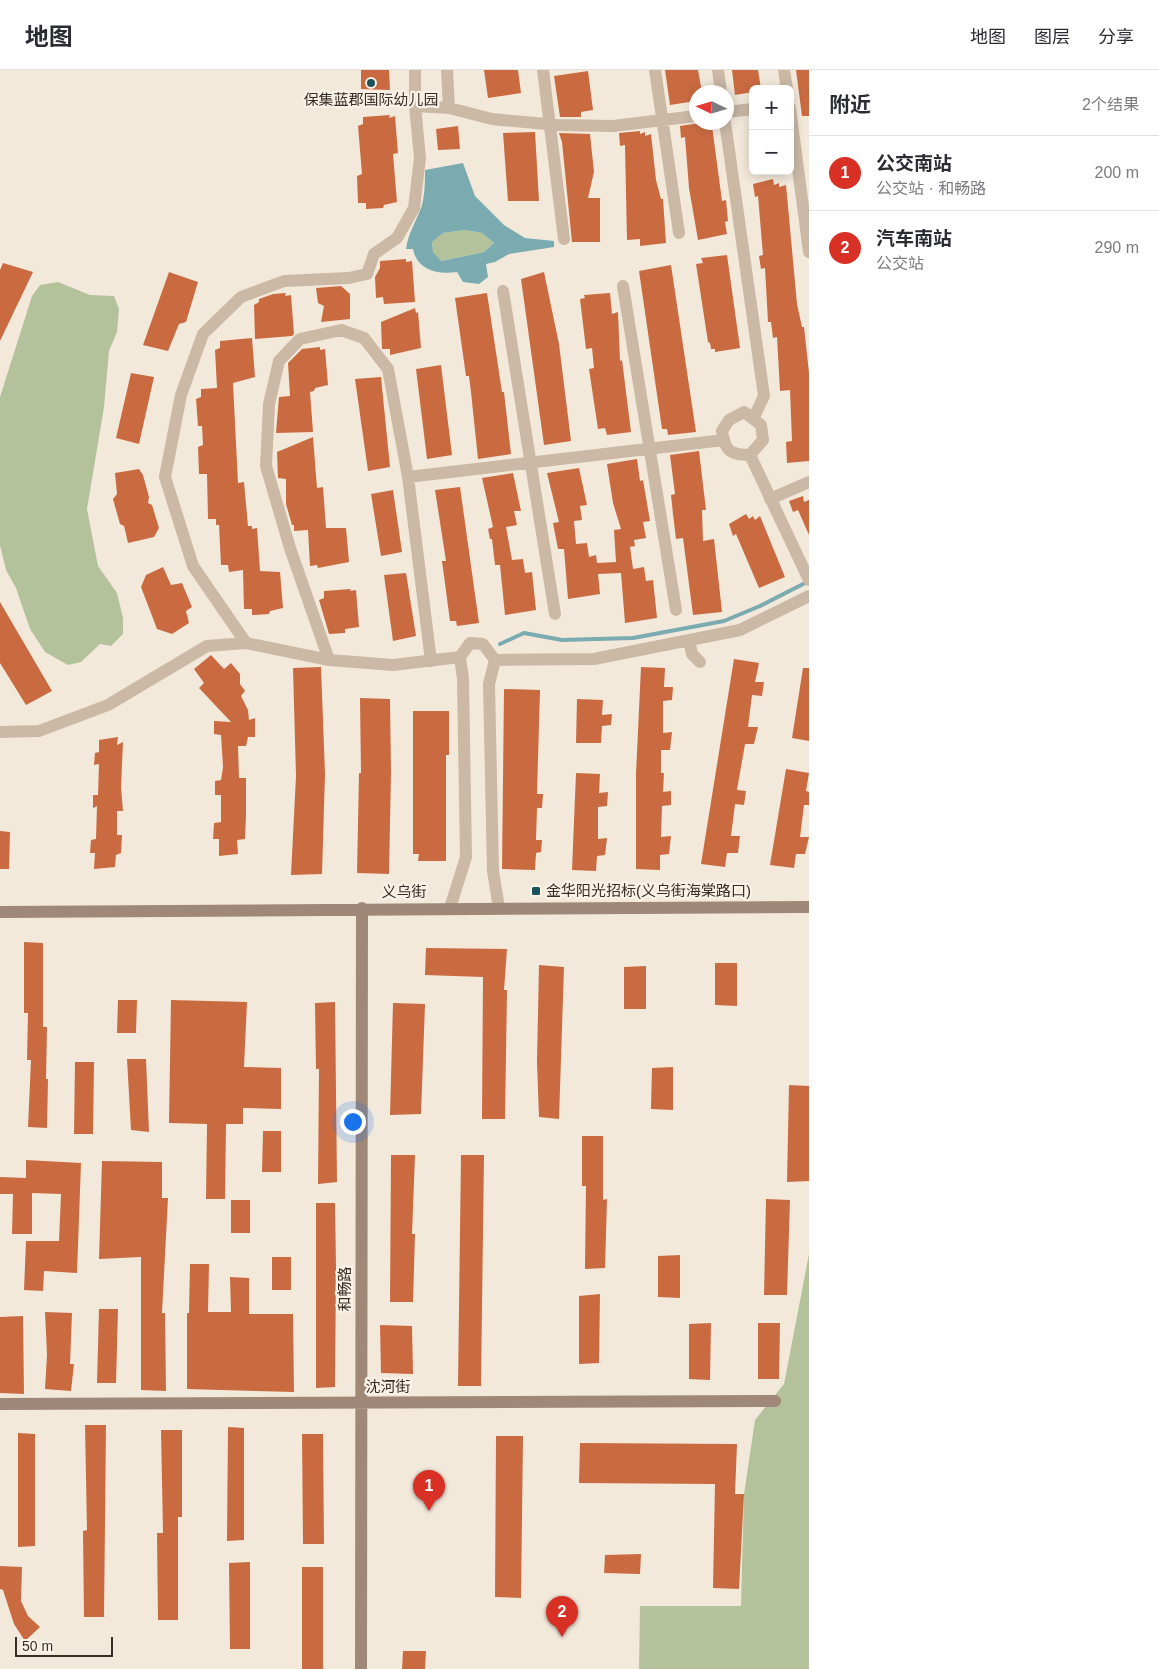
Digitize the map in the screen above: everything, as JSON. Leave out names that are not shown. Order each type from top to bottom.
[{"type":"street","points":[[246,643],[193,566],[165,477],[181,395],[203,334],[241,297],[284,281],[349,278],[367,274],[374,254],[398,238],[414,208],[419,171],[415,70]]},
{"type":"street","points":[[447,70],[449,108]]},
{"type":"street","points":[[543,70],[564,239]]},
{"type":"street","points":[[655,70],[679,233]]},
{"type":"street","points":[[718,70],[720,85]]},
{"type":"street","points":[[784,70],[786,85]]},
{"type":"street","points":[[415,106],[449,108],[492,119],[550,124],[614,126],[689,117]]},
{"type":"street","points":[[734,111],[749,109]]},
{"type":"street","points":[[726,130],[764,396],[753,419]]},
{"type":"street","points":[[793,130],[809,252]]},
{"type":"street","points":[[623,286],[676,610]]},
{"type":"street","points":[[503,291],[555,614]]},
{"type":"street","points":[[329,660],[290,548],[266,466],[269,404],[279,361],[300,339],[340,330],[364,338],[388,369],[408,477],[431,661]]},
{"type":"street","points":[[744,412],[761,425],[763,440],[750,455],[734,454],[725,447],[722,432],[729,420],[744,412]]},
{"type":"street","points":[[408,477],[724,440]]},
{"type":"street","points":[[750,455],[809,580]]},
{"type":"street","points":[[770,499],[809,482]]},
{"type":"street","points":[[495,660],[594,659],[740,630],[809,596]]},
{"type":"street","points":[[690,640],[692,654],[700,662]]},
{"type":"street","points":[[0,732],[39,731],[108,705],[206,646],[246,643],[329,660],[393,665],[460,657]]},
{"type":"street","points":[[450,908],[466,857],[463,679],[460,657],[470,643],[483,644],[495,660],[490,694],[493,871],[499,908]]},
{"type":"street","name":"义乌街","points":[[0,912],[362,908],[809,907]]},
{"type":"street","name":"和畅路","points":[[361,1669],[362,908]]},
{"type":"street","name":"沈河街","points":[[0,1404],[776,1401]]},
{"type":"green space","points":[[465,230],[482,233],[494,243],[484,252],[440,261],[433,252],[432,242],[443,233]]},
{"type":"green space","points":[[58,282],[90,295],[114,296],[119,309],[117,332],[109,351],[104,407],[87,509],[98,566],[117,593],[123,618],[123,634],[111,646],[100,644],[81,662],[68,665],[45,652],[30,629],[16,588],[6,570],[0,545],[0,397],[32,296],[40,285]]},
{"type":"green space","points":[[809,1254],[809,1669],[639,1669],[640,1606],[741,1606],[744,1494],[755,1420],[784,1384]]},
{"type":"water","points":[[463,163],[475,196],[504,225],[525,238],[554,241],[554,247],[509,254],[495,262],[486,264],[488,277],[479,284],[463,282],[457,272],[443,273],[429,270],[419,262],[413,249],[406,249],[422,205],[425,170]],"holes":[[[465,230],[482,233],[494,243],[484,252],[441,261],[433,252],[432,242],[443,233]]]},
{"type":"building","points":[[361,70],[389,70],[390,90],[361,89]]},
{"type":"building","points":[[484,70],[518,70],[521,93],[488,98]]},
{"type":"building","points":[[665,70],[698,70],[701,85],[689,85],[689,102],[670,105]]},
{"type":"building","points":[[732,70],[758,70],[760,85],[749,85],[749,93],[735,95]]},
{"type":"building","points":[[796,70],[809,70],[809,116],[802,116]]},
{"type":"building","points":[[588,71],[593,110],[581,112],[581,117],[560,117],[554,76]]},
{"type":"building","points":[[390,115],[389,118],[395,116],[398,153],[393,154],[397,202],[384,205],[383,208],[366,209],[366,203],[358,203],[357,176],[362,174],[358,126],[363,124],[363,117]]},
{"type":"building","points":[[689,125],[689,130],[713,130],[722,201],[726,200],[728,221],[725,222],[727,234],[698,240],[689,188],[685,137],[681,138],[680,126]]},
{"type":"building","points":[[458,126],[460,149],[438,150],[436,129]]},
{"type":"building","points":[[640,131],[640,134],[645,132],[645,136],[651,134],[656,180],[661,199],[663,199],[666,243],[640,246],[640,239],[627,240],[625,145],[620,146],[619,133]]},
{"type":"building","points":[[535,132],[539,201],[508,201],[503,133]]},
{"type":"building","points":[[559,133],[590,134],[594,172],[588,198],[600,198],[600,242],[572,242],[562,142]]},
{"type":"building","points":[[773,179],[774,185],[779,183],[779,187],[786,185],[797,304],[802,327],[804,327],[809,373],[809,461],[787,463],[786,442],[792,441],[790,390],[780,391],[777,337],[773,338],[771,322],[768,322],[765,268],[761,269],[759,256],[763,255],[758,196],[755,197],[753,184]]},
{"type":"building","points":[[727,255],[740,348],[715,352],[715,349],[711,349],[708,342],[696,264],[703,263],[701,258]]},
{"type":"building","points":[[406,259],[406,262],[412,261],[415,302],[384,304],[383,297],[376,298],[375,277],[380,268],[380,261]]},
{"type":"building","points":[[3,263],[33,272],[0,341],[0,270]]},
{"type":"building","points":[[671,265],[696,432],[668,435],[667,429],[662,429],[639,271]]},
{"type":"building","points":[[169,272],[198,282],[186,322],[179,324],[168,351],[143,345]]},
{"type":"building","points":[[544,272],[559,344],[571,441],[544,445],[521,279]]},
{"type":"building","points":[[341,286],[350,294],[350,319],[321,322],[324,306],[318,303],[316,288]]},
{"type":"building","points":[[286,293],[285,296],[291,295],[294,334],[292,336],[255,339],[254,305],[259,302],[259,299],[273,294]]},
{"type":"building","points":[[487,293],[502,392],[504,392],[511,454],[478,459],[469,376],[466,376],[455,298]]},
{"type":"building","points":[[610,293],[612,314],[618,312],[620,361],[622,360],[631,432],[607,435],[605,428],[598,429],[589,369],[594,368],[592,348],[586,349],[580,299],[585,298],[584,295]]},
{"type":"building","points":[[415,308],[416,313],[418,312],[421,348],[390,355],[390,349],[382,349],[381,322]]},
{"type":"building","points":[[252,338],[255,377],[233,383],[238,483],[244,482],[248,526],[252,526],[252,529],[257,528],[260,571],[280,572],[283,608],[270,611],[269,614],[252,615],[252,609],[244,609],[243,570],[229,572],[228,565],[221,565],[219,525],[216,525],[216,519],[208,519],[207,474],[199,474],[198,447],[203,445],[202,426],[198,426],[196,399],[201,397],[201,389],[217,388],[215,350],[220,348],[220,341]]},
{"type":"building","points":[[320,347],[320,350],[325,349],[328,385],[315,388],[314,391],[310,392],[313,432],[276,433],[279,397],[290,396],[288,363],[302,349]]},
{"type":"building","points":[[441,365],[452,455],[427,459],[416,369]]},
{"type":"building","points":[[131,373],[154,377],[139,444],[116,438]]},
{"type":"building","points":[[381,377],[390,467],[368,471],[355,379]]},
{"type":"building","points":[[313,437],[317,488],[323,487],[326,528],[346,528],[349,562],[318,568],[317,565],[310,566],[308,530],[294,531],[294,525],[292,525],[286,504],[286,479],[278,478],[277,452]]},
{"type":"building","points":[[699,451],[706,510],[702,510],[703,541],[714,539],[722,612],[693,615],[683,538],[676,539],[671,495],[675,494],[670,455]]},
{"type":"building","points":[[637,459],[640,481],[643,480],[650,521],[643,522],[646,538],[634,540],[635,546],[630,547],[633,569],[644,567],[646,581],[653,580],[657,618],[625,623],[621,573],[598,574],[600,594],[568,599],[564,549],[558,549],[553,523],[559,522],[547,473],[579,468],[587,505],[580,506],[582,520],[574,521],[576,544],[587,543],[589,557],[596,555],[597,563],[616,562],[614,530],[621,529],[613,503],[607,464]]},
{"type":"building","points":[[139,469],[143,475],[149,497],[148,503],[152,505],[159,528],[154,537],[128,543],[124,526],[120,524],[113,499],[117,494],[115,473]]},
{"type":"building","points":[[513,473],[521,511],[514,511],[517,525],[506,527],[512,560],[523,559],[525,573],[532,572],[536,610],[505,615],[500,565],[495,565],[492,539],[490,539],[488,529],[493,527],[482,478]]},
{"type":"building","points":[[460,487],[479,623],[457,626],[456,621],[450,621],[442,561],[446,561],[435,490]]},
{"type":"building","points":[[393,490],[402,552],[381,556],[371,494]]},
{"type":"building","points":[[803,496],[804,502],[809,500],[809,535],[798,510],[793,512],[789,501]]},
{"type":"building","points":[[746,514],[749,519],[753,516],[755,520],[760,516],[785,577],[759,588],[736,534],[733,536],[729,524]]},
{"type":"building","points":[[163,567],[171,585],[182,583],[192,607],[186,611],[189,623],[172,634],[157,629],[141,587],[146,575]]},
{"type":"building","points":[[406,573],[416,636],[393,641],[384,575]]},
{"type":"building","points":[[351,589],[350,591],[356,590],[359,627],[345,629],[345,633],[329,634],[319,600],[324,598],[324,591]]},
{"type":"building","points":[[0,602],[52,691],[26,705],[0,663]]},
{"type":"building","points":[[211,655],[224,669],[231,663],[240,674],[240,684],[245,691],[241,696],[248,710],[249,720],[255,718],[255,737],[248,737],[246,746],[238,746],[239,778],[246,778],[245,839],[237,840],[238,854],[219,856],[219,839],[213,839],[214,823],[221,822],[221,795],[215,795],[215,781],[221,780],[223,767],[221,735],[214,734],[214,721],[231,722],[199,688],[204,683],[194,669]]},
{"type":"building","points":[[734,659],[759,663],[755,682],[764,682],[762,696],[752,695],[748,727],[758,727],[754,744],[745,744],[737,790],[746,791],[744,805],[735,804],[731,836],[740,836],[738,853],[727,853],[725,867],[701,864]]},
{"type":"building","points":[[321,667],[325,774],[322,874],[291,875],[296,776],[293,668]]},
{"type":"building","points":[[641,667],[665,668],[664,687],[673,687],[672,700],[663,701],[663,733],[672,732],[670,750],[661,750],[661,773],[664,773],[663,792],[671,791],[671,805],[662,806],[661,837],[671,836],[669,854],[660,855],[660,870],[636,869],[636,774]]},
{"type":"building","points":[[803,668],[809,668],[809,741],[792,738]]},
{"type":"building","points":[[504,689],[540,690],[537,794],[543,794],[542,808],[537,808],[536,840],[542,840],[541,852],[536,853],[535,870],[502,869]]},
{"type":"building","points":[[360,698],[390,699],[389,874],[357,873],[359,773],[361,773]]},
{"type":"building","points":[[577,699],[603,700],[602,715],[612,714],[611,725],[602,726],[601,743],[576,743]]},
{"type":"building","points":[[413,711],[449,711],[449,755],[446,755],[446,861],[418,861],[419,854],[413,854]]},
{"type":"building","points":[[118,737],[117,745],[123,742],[121,787],[123,811],[117,811],[117,835],[122,835],[121,853],[116,855],[115,867],[94,869],[95,853],[90,853],[91,840],[96,839],[97,806],[93,808],[93,795],[98,795],[99,764],[94,765],[95,753],[99,752],[99,740]]},
{"type":"building","points":[[786,769],[809,773],[806,791],[809,792],[809,805],[804,805],[800,837],[809,837],[805,854],[796,854],[794,868],[770,865]]},
{"type":"building","points":[[576,773],[600,774],[599,793],[608,792],[607,806],[598,807],[598,839],[607,838],[605,855],[597,856],[596,871],[572,870]]},
{"type":"building","points":[[0,831],[10,832],[9,869],[0,869]]},
{"type":"building","points":[[24,942],[43,943],[43,1027],[47,1027],[47,1128],[28,1127],[31,1060],[27,1060],[28,1013],[24,1013]]},
{"type":"building","points":[[426,948],[507,949],[504,990],[507,990],[505,1119],[482,1119],[483,977],[425,975]]},
{"type":"building","points":[[715,963],[737,963],[737,1006],[715,1005]]},
{"type":"building","points":[[539,965],[564,967],[559,1119],[539,1117],[537,1062]]},
{"type":"building","points":[[646,966],[646,1009],[624,1009],[624,967]]},
{"type":"building","points":[[118,1000],[137,1000],[136,1033],[117,1033]]},
{"type":"building","points":[[171,1000],[247,1002],[244,1067],[281,1068],[281,1109],[243,1108],[243,1124],[226,1124],[225,1199],[206,1199],[207,1124],[169,1123]]},
{"type":"building","points":[[335,1002],[337,1182],[318,1184],[319,1069],[316,1069],[315,1003]]},
{"type":"building","points":[[393,1003],[425,1004],[421,1114],[390,1115]]},
{"type":"building","points":[[127,1059],[146,1059],[149,1132],[131,1130]]},
{"type":"building","points":[[75,1062],[94,1062],[93,1134],[74,1134]]},
{"type":"building","points":[[673,1067],[673,1110],[651,1109],[652,1068]]},
{"type":"building","points":[[789,1085],[809,1086],[809,1181],[787,1182]]},
{"type":"building","points":[[263,1131],[281,1131],[281,1172],[262,1172]]},
{"type":"building","points":[[582,1136],[603,1136],[603,1200],[607,1199],[605,1268],[585,1269],[586,1186],[582,1186]]},
{"type":"building","points":[[391,1155],[415,1155],[412,1234],[415,1234],[413,1302],[390,1302]]},
{"type":"building","points":[[461,1155],[484,1155],[481,1386],[458,1386]]},
{"type":"building","points":[[26,1160],[81,1163],[77,1273],[44,1271],[43,1291],[24,1290],[26,1241],[59,1241],[61,1194],[32,1193],[32,1234],[12,1234],[13,1194],[0,1194],[0,1177],[26,1178]]},
{"type":"building","points":[[102,1161],[162,1162],[162,1198],[168,1198],[162,1313],[165,1313],[166,1391],[141,1390],[141,1257],[99,1259]]},
{"type":"building","points":[[766,1199],[790,1200],[787,1295],[764,1295]]},
{"type":"building","points":[[231,1200],[250,1200],[250,1233],[231,1233]]},
{"type":"building","points":[[316,1203],[335,1203],[336,1267],[335,1387],[316,1388]]},
{"type":"building","points":[[680,1255],[680,1298],[658,1297],[658,1256]]},
{"type":"building","points":[[272,1257],[291,1257],[291,1290],[272,1290]]},
{"type":"building","points":[[190,1264],[209,1264],[208,1312],[231,1312],[230,1277],[249,1278],[249,1314],[293,1314],[294,1392],[187,1389],[187,1313],[189,1313]]},
{"type":"building","points":[[600,1294],[599,1363],[579,1364],[579,1296]]},
{"type":"building","points":[[99,1309],[118,1309],[116,1383],[97,1383]]},
{"type":"building","points":[[45,1312],[72,1313],[70,1364],[74,1364],[71,1391],[45,1389],[47,1355]]},
{"type":"building","points":[[23,1316],[24,1394],[0,1393],[0,1317]]},
{"type":"building","points":[[711,1323],[710,1380],[689,1379],[689,1324]]},
{"type":"building","points":[[758,1323],[780,1323],[779,1379],[758,1379]]},
{"type":"building","points":[[380,1325],[412,1326],[413,1374],[381,1373]]},
{"type":"building","points":[[85,1425],[106,1425],[104,1617],[84,1617],[83,1531],[87,1530]]},
{"type":"building","points":[[228,1427],[244,1428],[244,1540],[227,1541]]},
{"type":"building","points":[[161,1430],[182,1430],[182,1517],[178,1517],[178,1620],[158,1620],[157,1533],[163,1533]]},
{"type":"building","points":[[18,1433],[35,1434],[35,1546],[18,1547]]},
{"type":"building","points":[[302,1434],[323,1434],[324,1544],[303,1544]]},
{"type":"building","points":[[496,1436],[523,1436],[521,1598],[495,1597]]},
{"type":"building","points":[[580,1443],[737,1444],[735,1494],[744,1494],[739,1589],[713,1588],[715,1484],[579,1483]]},
{"type":"building","points":[[641,1554],[640,1574],[604,1573],[605,1555]]},
{"type":"building","points":[[250,1562],[250,1649],[230,1649],[229,1563]]},
{"type":"building","points":[[0,1566],[22,1567],[21,1601],[28,1616],[40,1627],[25,1641],[14,1624],[3,1590],[0,1589]]},
{"type":"building","points":[[302,1567],[323,1567],[323,1669],[302,1669]]},
{"type":"building","points":[[403,1651],[426,1651],[425,1669],[402,1669]]},
{"type":"waterway","points":[[500,644],[524,633],[562,640],[633,638],[724,621],[760,606],[807,582]]},
{"type":"place","name":"保集蓝郡国际幼儿园","points":[[371,83]]},
{"type":"place","name":"金华阳光招标(义乌街海棠路口)","points":[[536,891]]},
{"type":"place","name":"公交南站","points":[[429,1511]]},
{"type":"place","name":"汽车南站","points":[[562,1637]]}]
